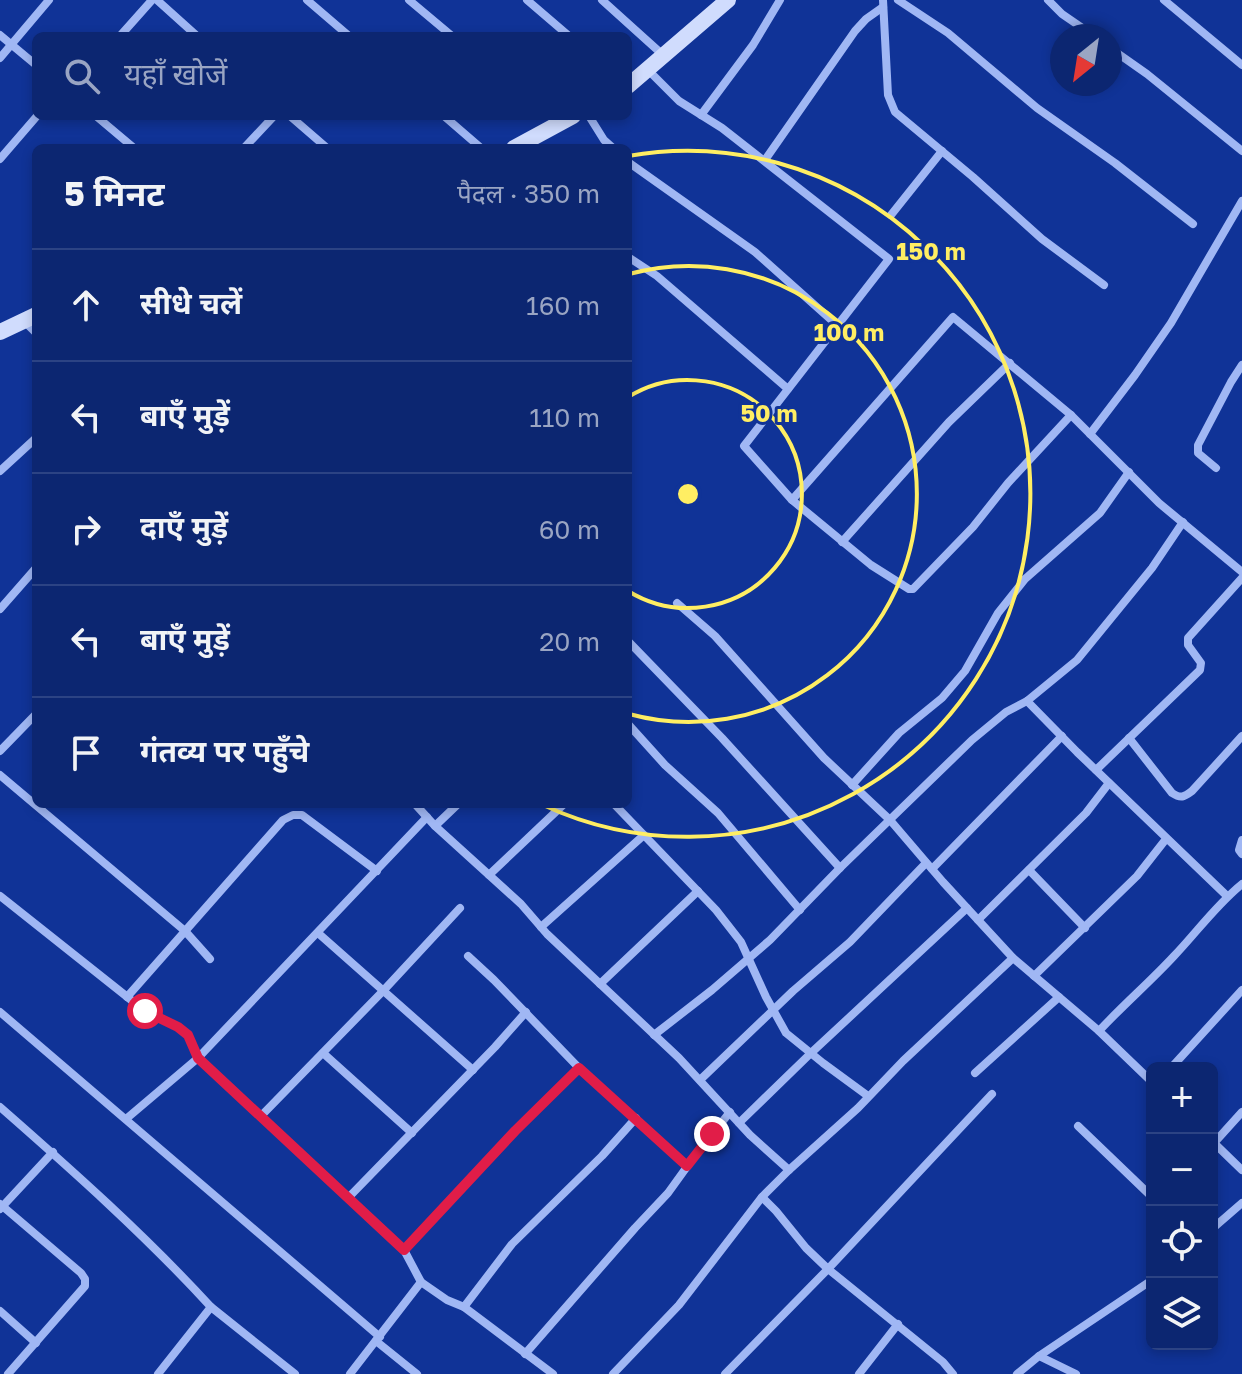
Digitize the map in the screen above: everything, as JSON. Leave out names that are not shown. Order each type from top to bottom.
[{"type":"street","points":[[0,58],[49,0]]},
{"type":"street","points":[[124,32],[154,0],[192,32]]},
{"type":"street","points":[[307,0],[344,32]]},
{"type":"street","points":[[409,0],[447,32]]},
{"type":"street","points":[[527,0],[564,32]]},
{"type":"street","points":[[602,0],[663,56]]},
{"type":"street","points":[[632,83],[728,0]]},
{"type":"street","points":[[701,115],[753,45],[780,0]]},
{"type":"street","points":[[898,0],[948,33],[1037,108],[1115,163],[1193,224]]},
{"type":"street","points":[[1048,0],[1077,24]]},
{"type":"street","points":[[1164,0],[1242,65]]},
{"type":"street","points":[[765,160],[855,31],[883,4]]},
{"type":"street","points":[[883,4],[888,95],[895,112],[1042,239],[1104,285]]},
{"type":"street","points":[[0,35],[32,62]]},
{"type":"street","points":[[1122,56],[1242,151]]},
{"type":"street","points":[[647,70],[679,101],[765,160],[889,259],[744,446],[792,500],[842,542],[871,565],[913,589],[973,527],[1008,483],[1071,415]]},
{"type":"street","points":[[0,159],[34,120]]},
{"type":"street","points":[[101,120],[129,144]]},
{"type":"street","points":[[248,144],[270,120]]},
{"type":"street","points":[[295,120],[322,144]]},
{"type":"street","points":[[449,120],[476,144]]},
{"type":"street","points":[[519,144],[552,120]]},
{"type":"street","points":[[592,120],[608,144]]},
{"type":"street","points":[[891,215],[942,151]]},
{"type":"street","points":[[632,165],[755,252],[837,325]]},
{"type":"street","points":[[1090,434],[1171,323],[1242,201]]},
{"type":"street","points":[[632,260],[657,276],[788,389]]},
{"type":"street","points":[[792,500],[953,317],[1071,415],[1159,503],[1242,575],[1188,638],[1188,645],[1201,663],[1200,670],[1096,770]]},
{"type":"street","points":[[0,332],[32,323]]},
{"type":"street","points":[[842,542],[949,422],[1010,363]]},
{"type":"street","points":[[1216,468],[1198,453],[1198,445],[1242,365]]},
{"type":"street","points":[[0,471],[32,442]]},
{"type":"street","points":[[852,785],[899,733],[942,698],[965,671],[998,613],[1025,579],[1100,513],[1129,472]]},
{"type":"street","points":[[654,1035],[749,959],[972,740],[1077,660],[1152,568],[1183,522]]},
{"type":"street","points":[[0,609],[32,573]]},
{"type":"street","points":[[677,603],[715,636],[824,758],[890,820],[1013,958],[1099,1031],[1146,1076]]},
{"type":"street","points":[[632,645],[722,738],[840,868]]},
{"type":"street","points":[[1027,701],[1227,896]]},
{"type":"street","points":[[0,751],[32,718]]},
{"type":"street","points":[[632,728],[665,765],[718,813],[800,910]]},
{"type":"street","points":[[700,1080],[850,942],[1062,736]]},
{"type":"street","points":[[1129,738],[1172,793],[1185,797],[1242,736]]},
{"type":"street","points":[[0,775],[32,802]]},
{"type":"street","points":[[978,920],[1086,813],[1109,783]]},
{"type":"street","points":[[39,808],[185,931],[210,959]]},
{"type":"street","points":[[419,808],[679,1058],[750,1135],[789,1170]]},
{"type":"street","points":[[435,826],[454,808]]},
{"type":"street","points":[[489,875],[560,808]]},
{"type":"street","points":[[618,808],[698,891],[741,942],[786,1033],[868,1096]]},
{"type":"street","points":[[127,997],[283,820],[302,815],[377,871]]},
{"type":"street","points":[[126,1119],[198,1058],[427,817]]},
{"type":"street","points":[[541,927],[644,835]]},
{"type":"street","points":[[1034,976],[1137,876],[1166,839]]},
{"type":"street","points":[[1242,840],[1239,850],[1242,854]]},
{"type":"street","points":[[1029,870],[1085,928]]},
{"type":"street","points":[[1099,1031],[1242,884]]},
{"type":"street","points":[[600,984],[698,891]]},
{"type":"street","points":[[0,896],[145,1011],[188,1035],[198,1058],[404,1250],[421,1282],[447,1300],[464,1307],[551,1373]]},
{"type":"street","points":[[261,1116],[460,908]]},
{"type":"street","points":[[739,1123],[967,908]]},
{"type":"street","points":[[318,933],[473,1070]]},
{"type":"street","points":[[468,956],[579,1068],[687,1166]]},
{"type":"street","points":[[613,1374],[679,1305],[762,1197],[1013,958]]},
{"type":"street","points":[[1176,1062],[1242,990]]},
{"type":"street","points":[[975,1073],[1059,997]]},
{"type":"street","points":[[0,1012],[417,1374]]},
{"type":"street","points":[[348,1198],[526,1012]]},
{"type":"street","points":[[323,1053],[412,1133]]},
{"type":"street","points":[[404,1250],[515,1131],[579,1068]]},
{"type":"street","points":[[725,1374],[992,1094]]},
{"type":"street","points":[[0,1107],[53,1152],[165,1258],[211,1307],[295,1374]]},
{"type":"street","points":[[525,1354],[668,1193],[730,1112]]},
{"type":"street","points":[[1218,1137],[1242,1112]]},
{"type":"street","points":[[464,1307],[512,1244],[602,1156],[636,1118]]},
{"type":"street","points":[[1078,1126],[1146,1191]]},
{"type":"street","points":[[1218,1147],[1242,1170]]},
{"type":"street","points":[[8,1374],[85,1286],[81,1273],[1,1207],[53,1152]]},
{"type":"street","points":[[762,1197],[828,1269],[898,1324],[953,1374]]},
{"type":"street","points":[[1218,1224],[1242,1203]]},
{"type":"street","points":[[350,1374],[421,1282]]},
{"type":"street","points":[[1017,1374],[1146,1284]]},
{"type":"street","points":[[158,1374],[211,1307]]},
{"type":"street","points":[[0,1311],[36,1343]]},
{"type":"street","points":[[859,1374],[898,1324]]},
{"type":"street","points":[[1039,1356],[1076,1374]]},
{"type":"route","points":[[145,1011],[188,1035],[198,1058],[404,1250],[515,1131],[579,1068],[687,1166],[712,1134]]}]
